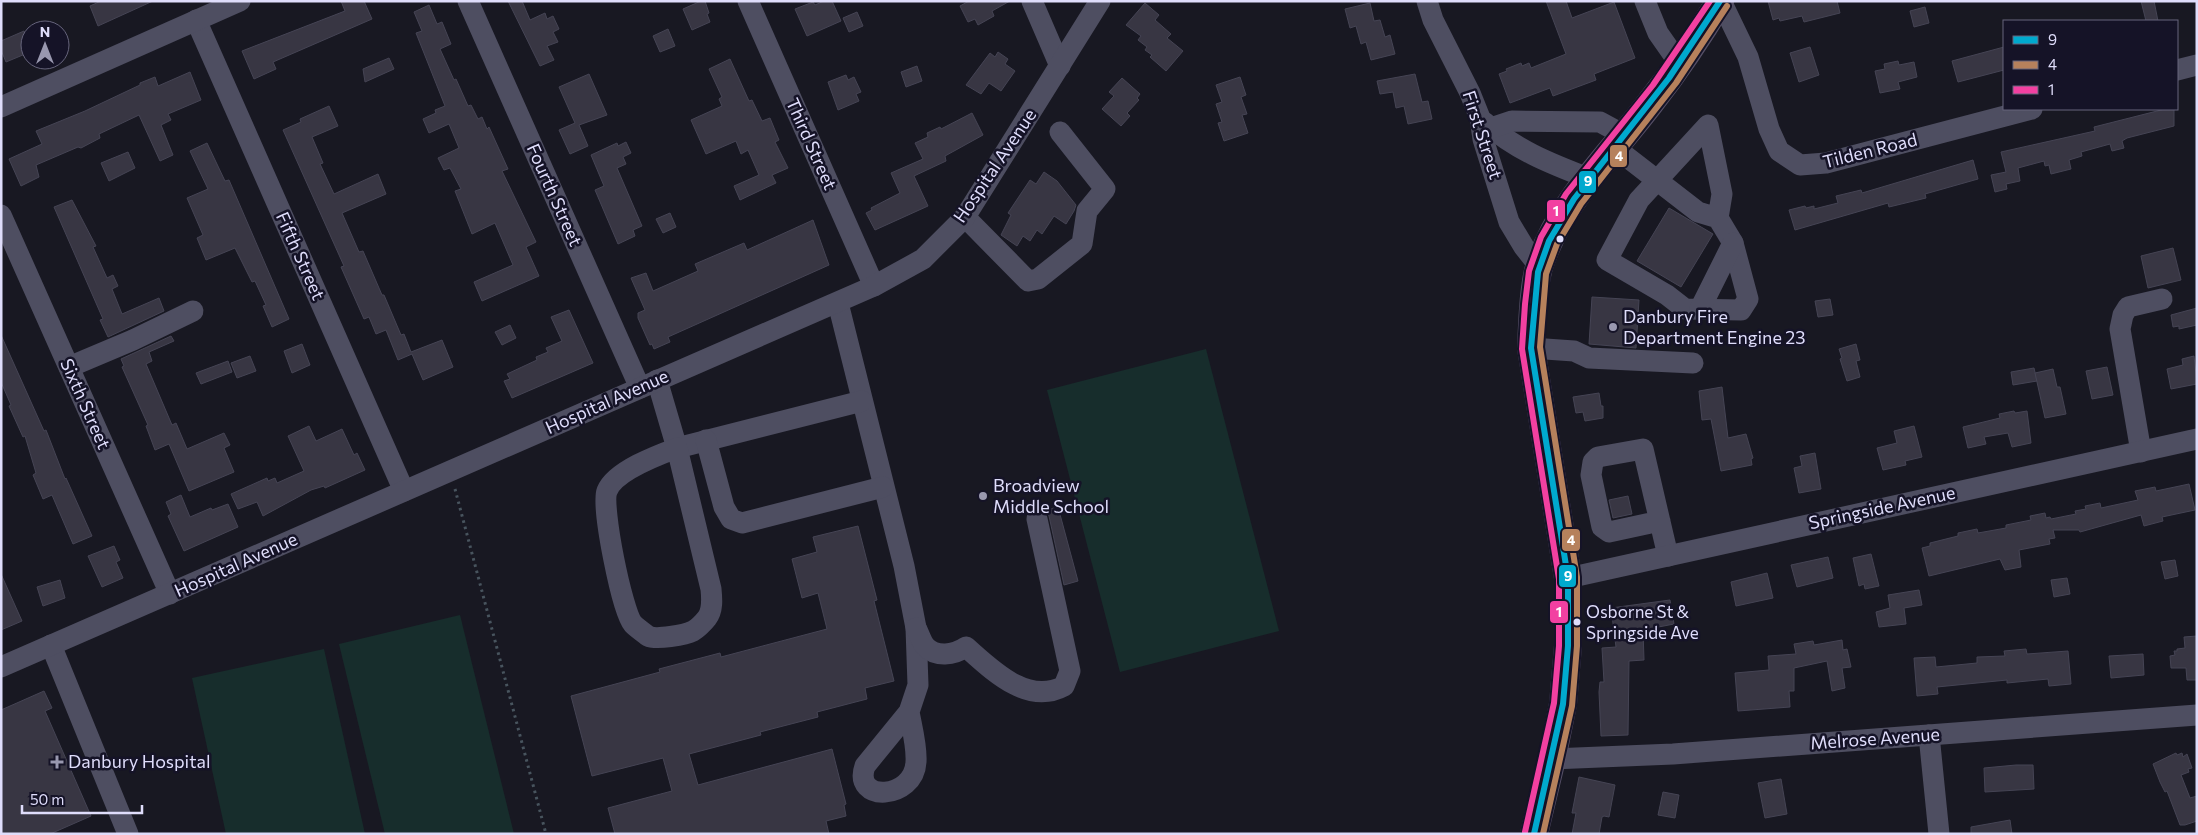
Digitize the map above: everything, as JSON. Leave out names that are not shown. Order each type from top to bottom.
[{"type":"main road","points":[[1534,834],[1563,704],[1568,646],[1568,578],[1532,338],[1539,266],[1562,213],[1588,178],[1651,103],[1697,40],[1720,1]]},
{"type":"street","points":[[1,107],[240,1]]},
{"type":"street","name":"Fourth Street","points":[[468,1],[677,448],[711,589],[712,604],[708,618],[694,631],[675,636],[649,636],[633,623],[625,606],[605,511],[607,490],[619,476],[650,458],[677,448]]},
{"type":"street","name":"Third Street","points":[[748,1],[874,286]]},
{"type":"street","points":[[1032,1],[1060,66]]},
{"type":"street","name":"Hospital Avenue","points":[[1,666],[838,302],[874,286],[923,259],[965,217],[1100,1]]},
{"type":"street","points":[[1417,1],[1430,11]]},
{"type":"street","points":[[1645,1],[1658,33],[1679,63]]},
{"type":"street","name":"Tilden Road","points":[[1720,1],[1748,57],[1769,129],[1779,152],[1800,165],[1826,164],[2028,110]]},
{"type":"street","name":"First Street","points":[[1430,11],[1486,123],[1483,139],[1509,222],[1524,247],[1539,266]]},
{"type":"street","name":"Fifth Street","points":[[196,20],[404,491]]},
{"type":"street","points":[[2178,70],[2197,65]]},
{"type":"street","points":[[1486,123],[1512,121],[1600,122],[1657,180],[1698,212],[1718,218]]},
{"type":"street","points":[[1486,123],[1512,144],[1542,160],[1588,178]]},
{"type":"street","points":[[1708,125],[1722,194],[1718,218],[1733,243],[1748,299],[1741,310],[1693,309],[1607,260],[1639,200],[1708,125]]},
{"type":"street","points":[[965,217],[1028,281],[1038,279],[1082,244],[1087,211],[1105,189],[1060,132]]},
{"type":"street","name":"Sixth Street","points":[[1,215],[170,594]]},
{"type":"street","points":[[1693,309],[1733,243]]},
{"type":"street","points":[[2141,452],[2120,329],[2123,315],[2128,307],[2162,299]]},
{"type":"street","points":[[838,302],[904,566],[916,628],[918,685],[909,712]]},
{"type":"street","points":[[69,367],[133,340],[193,311]]},
{"type":"street","points":[[1532,338],[1574,350],[1589,358],[1693,362]]},
{"type":"street","points":[[677,448],[862,401]]},
{"type":"street","name":"Springside Avenue","points":[[1568,578],[2197,439]]},
{"type":"street","points":[[706,440],[724,507],[731,519],[742,523],[883,487]]},
{"type":"street","points":[[916,628],[925,646],[930,649],[948,654],[957,653],[966,646],[998,675],[1029,691],[1047,692],[1064,686],[1070,670],[1037,519]]},
{"type":"street","points":[[1660,520],[1668,556]]},
{"type":"street","points":[[50,646],[128,834]]},
{"type":"street","name":"Melrose Avenue","points":[[1552,759],[1673,754],[2197,715]]},
{"type":"street","points":[[1929,735],[1939,834]]},
{"type":"path","points":[[450,471],[546,834]]},
{"type":"green space","points":[[1206,349],[1279,631],[1120,672],[1047,390]]},
{"type":"green space","points":[[460,615],[514,834],[385,834],[339,644]]},
{"type":"green space","points":[[324,649],[365,834],[226,834],[192,678]]},
{"type":"building","points":[[101,1],[153,1],[98,26],[90,6]]},
{"type":"building","points":[[341,1],[364,1],[372,19],[273,62],[276,69],[254,79],[242,51],[345,11]]},
{"type":"building","points":[[508,1],[522,1],[530,20],[545,13],[547,19],[553,16],[559,29],[553,32],[558,42],[547,46],[554,60],[540,66]]},
{"type":"building","points":[[705,1],[710,22],[692,30],[683,9]]},
{"type":"building","points":[[824,1],[832,1],[841,21],[807,36],[795,9],[813,2],[815,5]]},
{"type":"building","points":[[969,1],[1010,1],[992,11],[994,16],[978,25],[975,19],[968,22],[960,6]]},
{"type":"building","points":[[1546,1],[1566,1],[1572,18],[1614,2],[1635,58],[1594,74],[1596,80],[1553,96],[1550,88],[1510,103],[1499,74],[1521,63],[1522,66],[1529,63],[1531,68],[1566,54]]},
{"type":"building","points":[[1768,1],[1837,1],[1840,13],[1804,22],[1802,16],[1780,21],[1779,18],[1773,20]]},
{"type":"building","points":[[2141,1],[2154,1],[2158,20],[2146,20]]},
{"type":"building","points":[[1145,3],[1159,15],[1155,20],[1171,34],[1167,38],[1183,51],[1166,71],[1145,50],[1147,47],[1138,40],[1141,36],[1126,25]]},
{"type":"building","points":[[1370,3],[1374,21],[1380,20],[1385,37],[1390,35],[1395,54],[1371,60],[1366,42],[1361,44],[1356,26],[1350,28],[1345,9]]},
{"type":"building","points":[[429,5],[437,24],[442,22],[451,44],[440,49],[468,106],[471,105],[478,119],[482,117],[487,129],[489,127],[508,169],[502,171],[536,242],[526,247],[539,276],[482,301],[474,282],[513,265],[495,223],[472,234],[455,191],[461,189],[450,168],[444,170],[438,158],[459,148],[449,124],[429,133],[423,119],[436,113],[435,110],[445,106],[416,33],[422,31],[414,12]]},
{"type":"building","points":[[1925,7],[1929,23],[1914,27],[1910,11]]},
{"type":"building","points":[[857,12],[863,26],[849,32],[843,18]]},
{"type":"building","points":[[668,29],[675,46],[660,52],[653,36]]},
{"type":"building","points":[[20,33],[20,56],[6,62],[1,50],[1,41]]},
{"type":"building","points":[[1810,47],[1819,75],[1799,82],[1790,53]]},
{"type":"building","points":[[2003,47],[2003,70],[1958,82],[1952,61]]},
{"type":"building","points":[[998,52],[1008,59],[1005,64],[1015,71],[1001,91],[989,83],[981,94],[966,85],[990,53],[995,57]]},
{"type":"building","points":[[389,58],[394,69],[365,82],[363,69]]},
{"type":"building","points":[[730,59],[749,101],[752,100],[762,121],[770,118],[779,140],[775,142],[788,168],[772,175],[776,183],[740,200],[734,186],[759,175],[748,150],[741,154],[736,141],[706,154],[691,120],[722,106],[719,99],[722,97],[709,69]]},
{"type":"building","points":[[1898,61],[1899,65],[1914,62],[1917,77],[1898,82],[1900,89],[1880,93],[1875,71],[1885,69],[1884,64]]},
{"type":"building","points":[[917,66],[922,81],[906,87],[901,72]]},
{"type":"building","points":[[190,72],[201,100],[168,114],[171,120],[161,125],[173,155],[160,161],[139,115],[99,134],[100,138],[81,148],[78,147],[36,165],[39,177],[21,186],[9,159],[42,144],[36,131],[85,111],[155,77],[158,86]]},
{"type":"building","points":[[589,74],[607,115],[579,125],[588,146],[570,154],[559,130],[575,123],[559,87]]},
{"type":"building","points":[[1415,74],[1422,102],[1428,101],[1432,119],[1408,124],[1404,106],[1396,108],[1393,92],[1380,94],[1377,81]]},
{"type":"building","points":[[846,75],[848,80],[854,77],[861,92],[856,94],[859,101],[838,110],[828,82]]},
{"type":"building","points":[[1240,77],[1246,95],[1241,97],[1247,114],[1242,115],[1248,133],[1224,141],[1218,123],[1222,122],[1216,104],[1222,102],[1216,85]]},
{"type":"building","points":[[1122,78],[1140,94],[1137,98],[1139,100],[1127,113],[1130,116],[1121,126],[1102,109],[1114,96],[1109,92]]},
{"type":"building","points":[[329,106],[338,126],[312,137],[323,163],[320,164],[334,194],[378,174],[386,194],[342,213],[359,252],[363,251],[401,335],[404,334],[411,352],[442,340],[453,367],[423,380],[412,354],[398,360],[386,330],[376,334],[369,317],[364,319],[341,267],[344,266],[283,130],[301,122],[300,119]]},
{"type":"building","points":[[2161,110],[2174,110],[2174,126],[2127,138],[2122,141],[2124,148],[2112,151],[2110,144],[2081,152],[2082,156],[2069,160],[2071,169],[2051,174],[2049,165],[2045,166],[2044,161],[2018,168],[2020,181],[2006,184],[2007,189],[1995,192],[1991,175],[2006,172],[2001,152],[2095,131],[2094,127]]},
{"type":"building","points":[[972,113],[983,135],[945,156],[946,161],[914,176],[928,206],[875,230],[866,213],[872,210],[871,208],[900,193],[891,173],[923,159],[915,143],[928,137],[927,133],[940,127],[941,129]]},
{"type":"building","points":[[626,142],[631,153],[623,157],[626,164],[617,168],[642,226],[633,230],[635,236],[618,244],[595,190],[604,186],[591,155],[617,143],[618,146]]},
{"type":"building","points":[[207,143],[225,181],[229,180],[289,319],[272,327],[263,306],[266,305],[255,281],[252,282],[235,248],[206,260],[197,238],[203,235],[187,198],[208,189],[190,151]]},
{"type":"building","points":[[128,152],[135,168],[109,181],[101,163]]},
{"type":"building","points":[[1973,160],[1978,179],[1925,194],[1926,198],[1889,207],[1888,203],[1795,230],[1789,210],[1805,206],[1806,208],[1814,206],[1814,209],[1838,203],[1836,196],[1861,190],[1862,193]]},
{"type":"building","points":[[1044,172],[1057,181],[1076,205],[1074,211],[1066,224],[1054,216],[1042,234],[1037,230],[1030,241],[1023,236],[1017,246],[1001,235],[1011,215],[1008,213],[1030,180],[1036,184]]},
{"type":"building","points":[[72,200],[96,246],[93,247],[107,278],[113,275],[118,286],[112,289],[122,314],[159,298],[164,311],[108,337],[100,320],[103,319],[54,207]]},
{"type":"building","points":[[1669,208],[1713,234],[1681,287],[1637,261]]},
{"type":"building","points":[[670,213],[676,227],[663,233],[656,219]]},
{"type":"building","points":[[813,220],[829,265],[668,337],[670,342],[654,349],[652,344],[650,345],[638,318],[638,313],[645,310],[631,278],[646,273],[653,291],[698,271],[695,264],[744,243],[747,250]]},
{"type":"building","points":[[2173,248],[2181,280],[2148,288],[2141,256]]},
{"type":"building","points":[[1592,297],[1639,300],[1636,348],[1589,344]]},
{"type":"building","points":[[1830,299],[1833,315],[1818,317],[1815,301]]},
{"type":"building","points":[[2197,308],[2197,325],[2179,329],[2179,326],[2173,327],[2171,315]]},
{"type":"building","points":[[569,310],[593,363],[512,398],[504,381],[510,379],[507,374],[537,360],[536,357],[548,352],[546,348],[562,341],[551,317]]},
{"type":"building","points":[[510,325],[516,338],[502,345],[495,332]]},
{"type":"building","points":[[1,335],[44,431],[46,430],[65,479],[92,536],[73,544],[52,495],[43,499],[33,475],[36,473],[25,436],[23,437],[9,406],[11,405],[1,382]]},
{"type":"building","points":[[171,336],[174,341],[149,352],[152,361],[146,364],[172,425],[176,423],[187,449],[224,433],[230,445],[224,448],[234,472],[189,491],[169,444],[155,450],[146,426],[148,425],[122,367],[124,366],[121,359]]},
{"type":"building","points":[[302,344],[310,365],[292,373],[284,351]]},
{"type":"building","points":[[1856,344],[1860,360],[1856,361],[1860,377],[1847,381],[1839,349]]},
{"type":"building","points":[[250,356],[256,371],[237,378],[231,363]]},
{"type":"building","points":[[2194,356],[2197,384],[2171,389],[2167,369],[2183,365],[2182,359]]},
{"type":"building","points":[[228,361],[232,372],[201,384],[196,373]]},
{"type":"building","points":[[2107,367],[2113,395],[2092,399],[2086,371]]},
{"type":"building","points":[[2034,368],[2037,381],[2013,385],[2011,372]]},
{"type":"building","points":[[2053,369],[2057,387],[2060,387],[2066,414],[2045,418],[2035,373]]},
{"type":"building","points":[[1722,387],[1728,438],[1746,434],[1753,458],[1751,459],[1752,465],[1721,471],[1711,419],[1702,420],[1699,391]]},
{"type":"building","points":[[1599,393],[1601,406],[1603,406],[1603,418],[1585,421],[1583,412],[1576,413],[1573,397]]},
{"type":"building","points":[[2014,411],[2015,413],[2027,411],[2031,443],[2012,447],[2008,433],[1984,437],[1986,444],[1968,448],[1963,427],[2000,418],[1999,414]]},
{"type":"building","points":[[309,426],[316,441],[342,429],[354,455],[357,453],[365,470],[325,488],[324,486],[311,490],[263,516],[257,502],[238,509],[231,494],[267,478],[268,481],[275,478],[277,483],[304,471],[288,436]]},
{"type":"building","points":[[1914,426],[1922,457],[1905,461],[1906,465],[1883,470],[1877,448],[1897,443],[1894,431]]},
{"type":"building","points":[[1815,453],[1821,489],[1799,493],[1794,468],[1802,466],[1800,456]]},
{"type":"building","points":[[2189,484],[2195,510],[2162,517],[2163,521],[2144,526],[2141,515],[2080,532],[2079,530],[2053,530],[2055,538],[2049,539],[2050,544],[2019,550],[2021,567],[2005,570],[2000,559],[1929,576],[1922,548],[1930,546],[1930,543],[1958,536],[1958,533],[1977,529],[1978,533],[2006,528],[2006,525],[2031,520],[2030,516],[2045,513],[2046,518],[2050,517],[2051,519],[2076,514],[2075,511],[2086,509],[2085,506],[2100,503],[2101,508],[2138,500],[2135,491],[2155,487],[2156,491]]},
{"type":"building","points":[[181,495],[190,517],[211,508],[212,510],[228,504],[238,527],[184,551],[168,516],[171,514],[166,502]]},
{"type":"building","points":[[1628,496],[1632,514],[1613,518],[1609,500]]},
{"type":"building","points":[[1058,507],[1078,581],[1064,585],[1049,516],[1046,510]]},
{"type":"building","points":[[858,526],[877,600],[874,601],[894,681],[865,688],[867,699],[817,712],[818,717],[760,732],[761,735],[689,754],[698,785],[832,749],[846,804],[844,805],[846,816],[826,821],[829,834],[615,834],[608,808],[672,791],[663,758],[592,776],[571,696],[660,672],[659,669],[720,653],[721,657],[827,629],[818,593],[802,598],[792,559],[817,552],[813,537]]},
{"type":"building","points":[[114,546],[120,560],[116,562],[123,578],[102,587],[88,556]]},
{"type":"building","points":[[1871,554],[1879,586],[1865,589],[1864,584],[1859,586],[1853,558]]},
{"type":"building","points":[[1828,557],[1833,578],[1797,587],[1791,565]]},
{"type":"building","points":[[2175,560],[2178,576],[2165,579],[2161,562]]},
{"type":"building","points":[[1767,573],[1773,598],[1736,606],[1731,582]]},
{"type":"building","points":[[1,574],[22,621],[1,630]]},
{"type":"building","points":[[2067,578],[2070,594],[2054,597],[2051,580]]},
{"type":"building","points":[[60,580],[65,598],[43,606],[37,587]]},
{"type":"building","points":[[1919,590],[1922,605],[1904,608],[1906,624],[1879,627],[1876,612],[1890,608],[1888,595]]},
{"type":"building","points":[[1670,600],[1674,624],[1643,630],[1644,660],[1629,661],[1628,735],[1601,736],[1599,692],[1600,682],[1604,682],[1602,648],[1616,647],[1611,608]]},
{"type":"building","points":[[2197,636],[2197,680],[2187,680],[2186,668],[2171,668],[2170,656],[2175,655],[2174,651],[2177,651],[2177,649],[2185,648],[2184,637]]},
{"type":"building","points":[[1842,640],[1843,650],[1847,649],[1851,667],[1842,668],[1845,688],[1832,691],[1827,661],[1794,668],[1794,691],[1789,691],[1790,707],[1738,711],[1735,673],[1769,670],[1768,656],[1796,654],[1794,644],[1813,641],[1814,645]]},
{"type":"building","points":[[2026,649],[2027,654],[2068,651],[2071,684],[2049,686],[2048,679],[2007,683],[2007,680],[1937,687],[1938,694],[1917,696],[1914,658],[1935,657],[1936,667],[1977,663],[1977,657],[2005,656],[2004,651]]},
{"type":"building","points":[[2143,654],[2144,675],[2111,678],[2109,656]]},
{"type":"building","points":[[44,691],[52,708],[45,711],[91,816],[50,834],[1,834],[1,710]]},
{"type":"building","points":[[2176,753],[2177,755],[2182,753],[2183,757],[2187,754],[2192,768],[2188,769],[2189,772],[2181,775],[2190,798],[2197,796],[2197,821],[2185,825],[2180,825],[2167,791],[2165,792],[2153,764]]},
{"type":"building","points":[[2033,765],[2034,789],[1985,792],[1984,768]]},
{"type":"building","points":[[1579,777],[1615,785],[1609,817],[1602,817],[1599,834],[1572,834],[1576,813],[1572,813]]},
{"type":"building","points":[[1781,779],[1787,814],[1765,818],[1758,783]]},
{"type":"building","points":[[1663,792],[1679,795],[1675,818],[1658,815]]},
{"type":"building","points":[[2010,820],[2012,834],[1971,834],[1971,827]]},
{"type":"transit line","name":"1","points":[[1525,832],[1554,703],[1559,646],[1559,579],[1522,349],[1529,271],[1541,237],[1566,194],[1653,85],[1710,1]]},
{"type":"transit line","name":"9","points":[[1534,834],[1563,704],[1568,646],[1568,578],[1531,348],[1538,272],[1549,241],[1574,199],[1669,78],[1720,1]]},
{"type":"transit line","name":"4","points":[[1543,834],[1572,706],[1577,646],[1577,577],[1540,347],[1546,274],[1557,244],[1581,204],[1676,83],[1727,6]]},
{"type":"place","name":"Danbury Fire Department Engine 23","points":[[1613,327]]},
{"type":"place","name":"Broadview Middle School","points":[[983,496]]},
{"type":"place","name":"Osborne St & Springside Ave","points":[[1577,622]]},
{"type":"place","name":"Danbury Hospital","points":[[57,762]]}]
